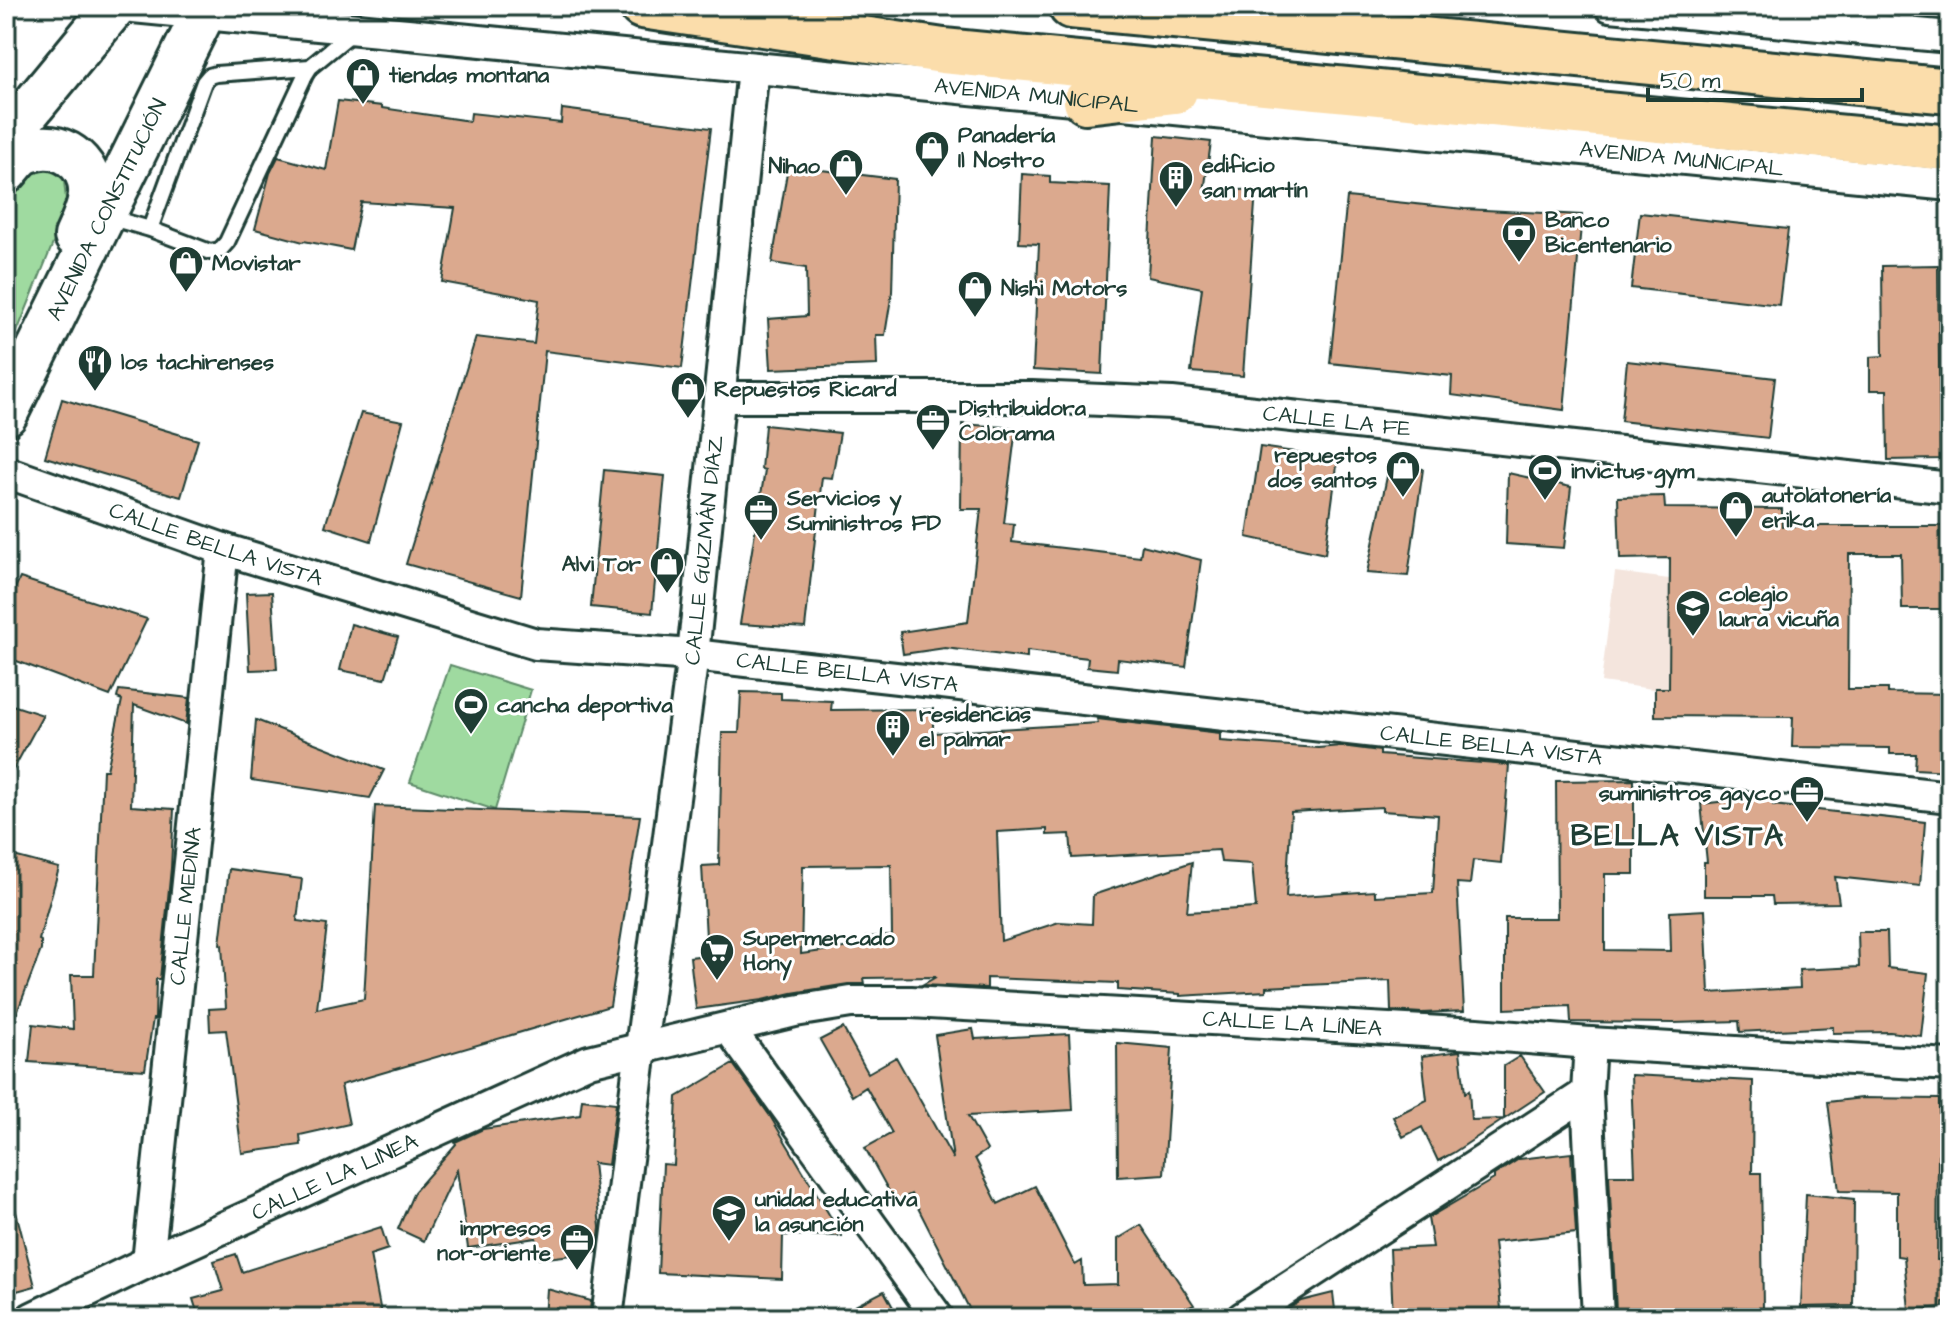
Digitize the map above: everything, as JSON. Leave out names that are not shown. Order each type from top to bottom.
[{"type":"highway","name":"AVENIDA MUNICIPAL","points":[[642,6],[943,51],[1950,148]]},
{"type":"highway","points":[[1071,6],[1950,91]]},
{"type":"highway","points":[[1086,101],[1261,81]]},
{"type":"main road","points":[[6,151],[22,119],[115,6]]},
{"type":"main road","name":"AVENIDA CONSTITUCIÓN","points":[[6,414],[205,9]]},
{"type":"main road","points":[[6,172],[30,150],[56,148],[69,152],[79,162],[88,177],[90,194],[84,216],[6,407]]},
{"type":"street","name":"AVENIDA MUNICIPAL","points":[[123,6],[205,9],[357,28],[753,68],[1950,185]]},
{"type":"street","points":[[1610,6],[1906,19],[1950,37]]},
{"type":"street","name":"CALLE GUZMÁN DÍAZ","points":[[607,1318],[693,655],[753,68]]},
{"type":"street","name":"CALLE LA FE","points":[[720,397],[1032,397],[1172,403],[1950,488]]},
{"type":"street","name":"CALLE BELLA VISTA","points":[[6,472],[223,549],[536,644],[693,655],[1950,797]]},
{"type":"street","name":"CALLE MEDINA","points":[[148,1262],[223,549]]},
{"type":"street","name":"CALLE LA LÍNEA","points":[[641,1048],[795,1011],[851,1002],[911,1002],[1950,1065]]},
{"type":"street","points":[[729,1028],[938,1318]]},
{"type":"street","points":[[1590,1043],[1587,1093],[1598,1318]]},
{"type":"street","name":"CALLE LA LINEA","points":[[32,1318],[589,1061],[641,1048]]},
{"type":"street","points":[[1242,1318],[1587,1093]]},
{"type":"lane","points":[[104,216],[150,229],[210,252],[220,250],[227,242],[305,75],[310,67],[357,28]]},
{"type":"lane","points":[[150,229],[204,82],[209,76],[310,67]]},
{"type":"shaded area","name":"colegio laura vicuña","points":[[1615,572],[1785,594],[1771,705],[1601,682]]},
{"type":"green space","points":[[40,159],[63,172],[67,209],[6,359],[6,184]]},
{"type":"green space","name":"cancha deportiva","points":[[450,665],[531,690],[495,810],[410,782]]},
{"type":"building","points":[[338,101],[470,121],[471,113],[561,123],[562,109],[711,128],[682,368],[545,351],[521,596],[406,564],[476,337],[534,344],[539,300],[442,282],[455,208],[361,202],[351,250],[303,242],[255,229],[270,173],[278,157],[326,170]]},
{"type":"building","points":[[1156,136],[1211,142],[1204,192],[1256,189],[1243,376],[1191,372],[1202,288],[1148,277]]},
{"type":"building","points":[[788,166],[895,179],[892,292],[885,335],[876,335],[877,365],[771,369],[768,319],[807,316],[806,268],[772,263]]},
{"type":"building","points":[[1022,174],[1050,176],[1050,183],[1110,186],[1102,374],[1033,370],[1039,244],[1019,243]]},
{"type":"building","points":[[1347,197],[1464,209],[1582,215],[1564,410],[1451,395],[1452,376],[1330,363]]},
{"type":"building","points":[[1640,213],[1788,229],[1779,305],[1631,288]]},
{"type":"building","points":[[1938,265],[1940,459],[1888,460],[1887,390],[1870,390],[1870,357],[1883,356],[1882,266]]},
{"type":"building","points":[[1627,361],[1775,378],[1768,438],[1621,421]]},
{"type":"building","points":[[62,399],[198,440],[181,497],[45,457]]},
{"type":"building","points":[[361,413],[403,421],[371,541],[325,526]]},
{"type":"building","points":[[962,424],[1016,428],[1004,523],[1014,524],[1012,542],[1140,557],[1142,545],[1201,560],[1186,667],[1118,659],[1117,670],[1087,667],[1088,658],[1027,651],[1027,658],[945,648],[903,654],[900,632],[968,622],[981,509],[961,509]]},
{"type":"building","points":[[765,425],[840,433],[832,478],[822,477],[805,628],[740,624],[765,470],[761,469]]},
{"type":"building","points":[[1260,447],[1338,458],[1325,554],[1247,537]]},
{"type":"building","points":[[1390,462],[1423,469],[1408,576],[1367,573]]},
{"type":"building","points":[[604,470],[665,476],[652,613],[591,607]]},
{"type":"building","points":[[1508,473],[1571,487],[1564,548],[1506,544]]},
{"type":"building","points":[[1664,496],[1665,508],[1782,509],[1782,526],[1950,526],[1950,609],[1902,609],[1901,554],[1849,554],[1848,689],[1950,694],[1950,771],[1915,769],[1916,754],[1890,754],[1890,748],[1792,747],[1793,717],[1655,716],[1655,688],[1669,688],[1670,558],[1620,559],[1618,497]]},
{"type":"building","points":[[20,578],[147,619],[110,696],[6,657],[6,606]]},
{"type":"building","points":[[272,592],[277,669],[250,670],[246,593]]},
{"type":"building","points":[[351,624],[398,637],[385,679],[340,670]]},
{"type":"building","points":[[119,690],[189,698],[186,724],[134,705],[131,806],[174,809],[160,979],[156,979],[155,1019],[145,1070],[29,1062],[33,1024],[73,1029],[71,975],[94,975],[103,770],[107,770],[122,700],[117,698]]},
{"type":"building","points":[[741,692],[781,693],[781,699],[832,701],[831,710],[933,709],[933,733],[1098,723],[1097,719],[1220,733],[1220,741],[1318,748],[1341,746],[1380,751],[1380,755],[1509,765],[1501,863],[1473,860],[1470,884],[1457,883],[1464,1011],[1391,1011],[1390,981],[1266,987],[1266,991],[1180,996],[1118,990],[1118,983],[987,978],[987,988],[922,985],[936,977],[864,978],[865,984],[848,984],[696,1009],[690,957],[707,955],[702,866],[719,865],[722,733],[739,733]],"holes":[[[1382,807],[1382,811],[1438,815],[1433,893],[1375,896],[1375,891],[1286,897],[1291,812]],[[1047,829],[1047,835],[1070,834],[1072,858],[1219,850],[1221,862],[1252,864],[1256,908],[1187,912],[1192,862],[1093,895],[1092,924],[1059,922],[1001,941],[997,832]],[[891,865],[892,936],[866,937],[866,945],[801,954],[803,866]]]},
{"type":"building","points":[[6,703],[43,715],[6,783]]},
{"type":"building","points":[[256,720],[384,770],[370,798],[251,780]]},
{"type":"building","points":[[1634,780],[1634,874],[1605,874],[1605,950],[1671,951],[1670,912],[1705,910],[1709,993],[1800,988],[1799,970],[1859,967],[1858,932],[1887,932],[1888,968],[1928,973],[1921,1036],[1890,1032],[1833,1033],[1833,1027],[1740,1032],[1739,1021],[1571,1022],[1570,1006],[1505,1009],[1505,918],[1557,918],[1556,781]]},
{"type":"building","points":[[1772,796],[1773,805],[1925,822],[1920,886],[1835,877],[1839,903],[1773,904],[1772,896],[1704,896],[1704,862],[1707,862],[1701,804]]},
{"type":"building","points":[[375,806],[640,816],[610,1006],[341,1085],[349,1124],[300,1135],[301,1145],[242,1153],[226,1030],[210,1031],[209,1009],[226,1008],[220,944],[229,869],[302,879],[297,921],[327,925],[317,1009],[364,999]]},
{"type":"building","points":[[6,854],[59,868],[39,940],[41,950],[8,1036],[6,1036]]},
{"type":"building","points":[[843,1028],[868,1073],[896,1057],[953,1159],[935,1035],[973,1029],[975,1039],[1069,1034],[1073,1110],[968,1116],[987,1150],[975,1158],[998,1204],[1035,1186],[1075,1265],[1082,1261],[1083,1285],[1118,1284],[1118,1239],[1141,1225],[1194,1305],[1167,1318],[974,1318],[911,1194],[895,1202],[865,1148],[892,1133],[866,1087],[852,1096],[820,1040]]},
{"type":"building","points":[[1117,1043],[1172,1048],[1164,1174],[1118,1177]]},
{"type":"building","points":[[1460,1051],[1465,1093],[1469,1090],[1471,1120],[1504,1119],[1504,1066],[1520,1056],[1545,1092],[1453,1153],[1438,1161],[1422,1127],[1403,1137],[1393,1117],[1427,1100],[1422,1056]]},
{"type":"building","points":[[733,1064],[770,1116],[842,1236],[783,1235],[782,1279],[658,1273],[663,1164],[674,1165],[677,1097]]},
{"type":"building","points":[[1631,1075],[1753,1081],[1752,1173],[1761,1173],[1763,1308],[1616,1311],[1609,1175],[1635,1175]]},
{"type":"building","points":[[1862,1098],[1939,1099],[1939,1123],[1950,1124],[1950,1157],[1938,1155],[1937,1260],[1950,1260],[1950,1301],[1943,1302],[1943,1307],[1909,1310],[1904,1257],[1897,1256],[1897,1192],[1839,1191],[1828,1102]]},
{"type":"building","points":[[582,1099],[616,1103],[608,1165],[593,1163],[600,1227],[597,1252],[539,1259],[536,1238],[468,1248],[457,1170],[424,1241],[398,1229],[414,1192],[455,1142],[483,1129],[580,1115]]},
{"type":"building","points":[[1571,1153],[1576,1233],[1494,1242],[1502,1318],[1393,1318],[1390,1249],[1433,1247],[1428,1218],[1494,1179],[1494,1175],[1519,1159]]},
{"type":"building","points":[[1806,1194],[1854,1199],[1853,1306],[1801,1307]]},
{"type":"building","points":[[14,1204],[35,1286],[6,1294],[6,1205]]},
{"type":"building","points":[[381,1227],[388,1249],[370,1255],[382,1318],[199,1318],[193,1299],[223,1291],[214,1261],[236,1254],[242,1272]]},
{"type":"building","points":[[547,1289],[591,1301],[589,1318],[545,1318]]},
{"type":"building","points":[[884,1291],[899,1318],[832,1318]]},
{"type":"building","points":[[1333,1293],[1336,1318],[1275,1318],[1301,1301]]},
{"type":"place","name":"tiendas montana","points":[[363,106]]},
{"type":"place","name":"Panadería Il Nostro","points":[[932,179]]},
{"type":"place","name":"Nihao","points":[[846,197]]},
{"type":"place","name":"edificio san martín","points":[[1176,209]]},
{"type":"place","name":"Banco Bicentenario","points":[[1519,264]]},
{"type":"place","name":"Movistar","points":[[186,294]]},
{"type":"place","name":"Nishi Motors","points":[[975,319]]},
{"type":"place","name":"los tachirenses","points":[[95,393]]},
{"type":"place","name":"Repuestos Ricard","points":[[688,420]]},
{"type":"place","name":"Distribuidora Colorama","points":[[933,452]]},
{"type":"place","name":"repuestos dos santos","points":[[1403,499]]},
{"type":"place","name":"invictus gym","points":[[1545,502]]},
{"type":"place","name":"autolatonería erika","points":[[1736,539]]},
{"type":"place","name":"Servicios y Suministros FD","points":[[761,542]]},
{"type":"place","name":"Alvi Tor","points":[[667,595]]},
{"type":"place","name":"colegio laura vicuña","points":[[1693,638]]},
{"type":"place","name":"cancha deportiva","points":[[471,736]]},
{"type":"place","name":"residencias el palmar","points":[[893,758]]},
{"type":"place","name":"suministros gayco","points":[[1807,824]]},
{"type":"place","name":"Supermercado Hony","points":[[717,982]]},
{"type":"place","name":"unidad educativa la asunción","points":[[729,1243]]},
{"type":"place","name":"impresos nor-oriente","points":[[577,1272]]},
{"type":"district","name":"BELLA VISTA","points":[[1678,836]]}]
